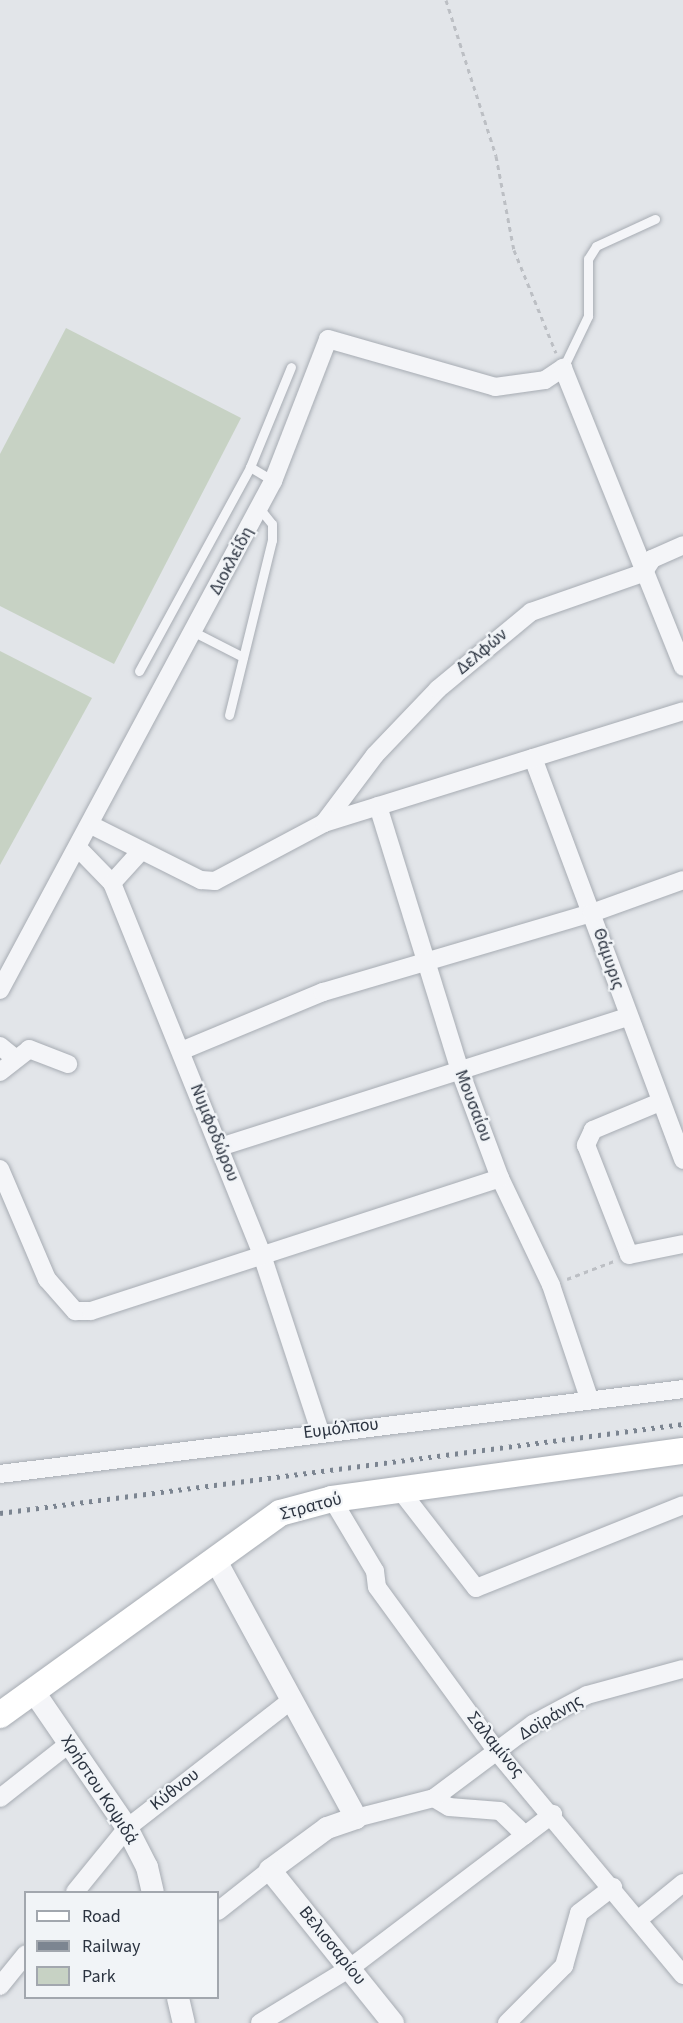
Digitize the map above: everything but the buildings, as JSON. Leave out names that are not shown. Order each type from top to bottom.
[{"type":"main road","name":"Στρατού","points":[[0,1715],[272,1517],[332,1499],[683,1451]]},
{"type":"street","name":"Διοκλείδη","points":[[0,990],[93,826],[273,481],[328,339],[495,387],[545,380],[563,368]]},
{"type":"street","points":[[563,368],[643,573],[683,667]]},
{"type":"street","name":"Δελφών","points":[[324,823],[375,755],[430,698],[531,612],[643,573],[652,559],[683,545]]},
{"type":"street","points":[[93,826],[201,880],[215,881],[324,823],[683,711]]},
{"type":"street","name":"Θάμυρις","points":[[533,758],[683,1160]]},
{"type":"street","name":"Μουσαίου","points":[[378,806],[423,962],[460,1071],[500,1178],[551,1286],[589,1398]]},
{"type":"street","name":"Νυμφοδώρου","points":[[80,850],[112,883],[262,1255],[320,1431]]},
{"type":"street","points":[[112,883],[141,851]]},
{"type":"street","points":[[181,1051],[323,992],[592,913],[683,880]]},
{"type":"street","points":[[220,1147],[628,1017]]},
{"type":"street","points":[[0,1046],[15,1058]]},
{"type":"street","points":[[0,1072],[29,1049],[68,1064]]},
{"type":"street","points":[[660,1102],[587,1135],[629,1256],[683,1244]]},
{"type":"street","points":[[0,1169],[47,1279],[75,1311],[262,1255],[500,1178]]},
{"type":"street","name":"Ευμόλπου","points":[[0,1474],[320,1431],[589,1398],[683,1389]]},
{"type":"street","points":[[400,1490],[476,1588],[683,1505]]},
{"type":"street","name":"Σαλαμίνος","points":[[332,1499],[375,1571],[377,1587],[498,1752],[553,1814],[682,1972]]},
{"type":"street","points":[[214,1560],[289,1702],[356,1818]]},
{"type":"street","name":"Δοϊράνης","points":[[219,1910],[327,1828],[434,1798],[533,1724],[587,1695],[683,1669]]},
{"type":"street","name":"Χρήστου Κοψιδά","points":[[34,1692],[126,1828],[147,1867],[153,1891]]},
{"type":"street","name":"Κύθνου","points":[[77,1891],[126,1828],[289,1702]]},
{"type":"street","points":[[0,1798],[70,1743]]},
{"type":"street","points":[[434,1798],[449,1807],[500,1811],[525,1835]]},
{"type":"street","points":[[260,2023],[350,1968],[553,1814]]},
{"type":"street","name":"Βελισσαρίου","points":[[270,1870],[393,2023]]},
{"type":"street","points":[[639,1919],[683,1883]]},
{"type":"street","points":[[507,2023],[564,1966],[579,1913],[613,1887]]},
{"type":"street","points":[[0,1986],[24,1956]]},
{"type":"street","points":[[178,1999],[184,2023]]},
{"type":"lane","points":[[563,368],[588,316],[588,259],[596,246],[655,219]]},
{"type":"lane","points":[[139,671],[250,467],[291,368]]},
{"type":"lane","points":[[250,467],[273,481]]},
{"type":"lane","points":[[229,715],[272,540],[272,524],[259,508]]},
{"type":"lane","points":[[195,632],[243,657]]},
{"type":"path","points":[[446,0],[496,156],[516,257],[563,368]]},
{"type":"path","points":[[551,1286],[629,1256]]},
{"type":"green space","points":[[66,328],[241,418],[114,664],[0,606],[0,454]]},
{"type":"green space","points":[[0,651],[92,698],[0,865]]},
{"type":"railway","points":[[0,1513],[683,1424]]}]
